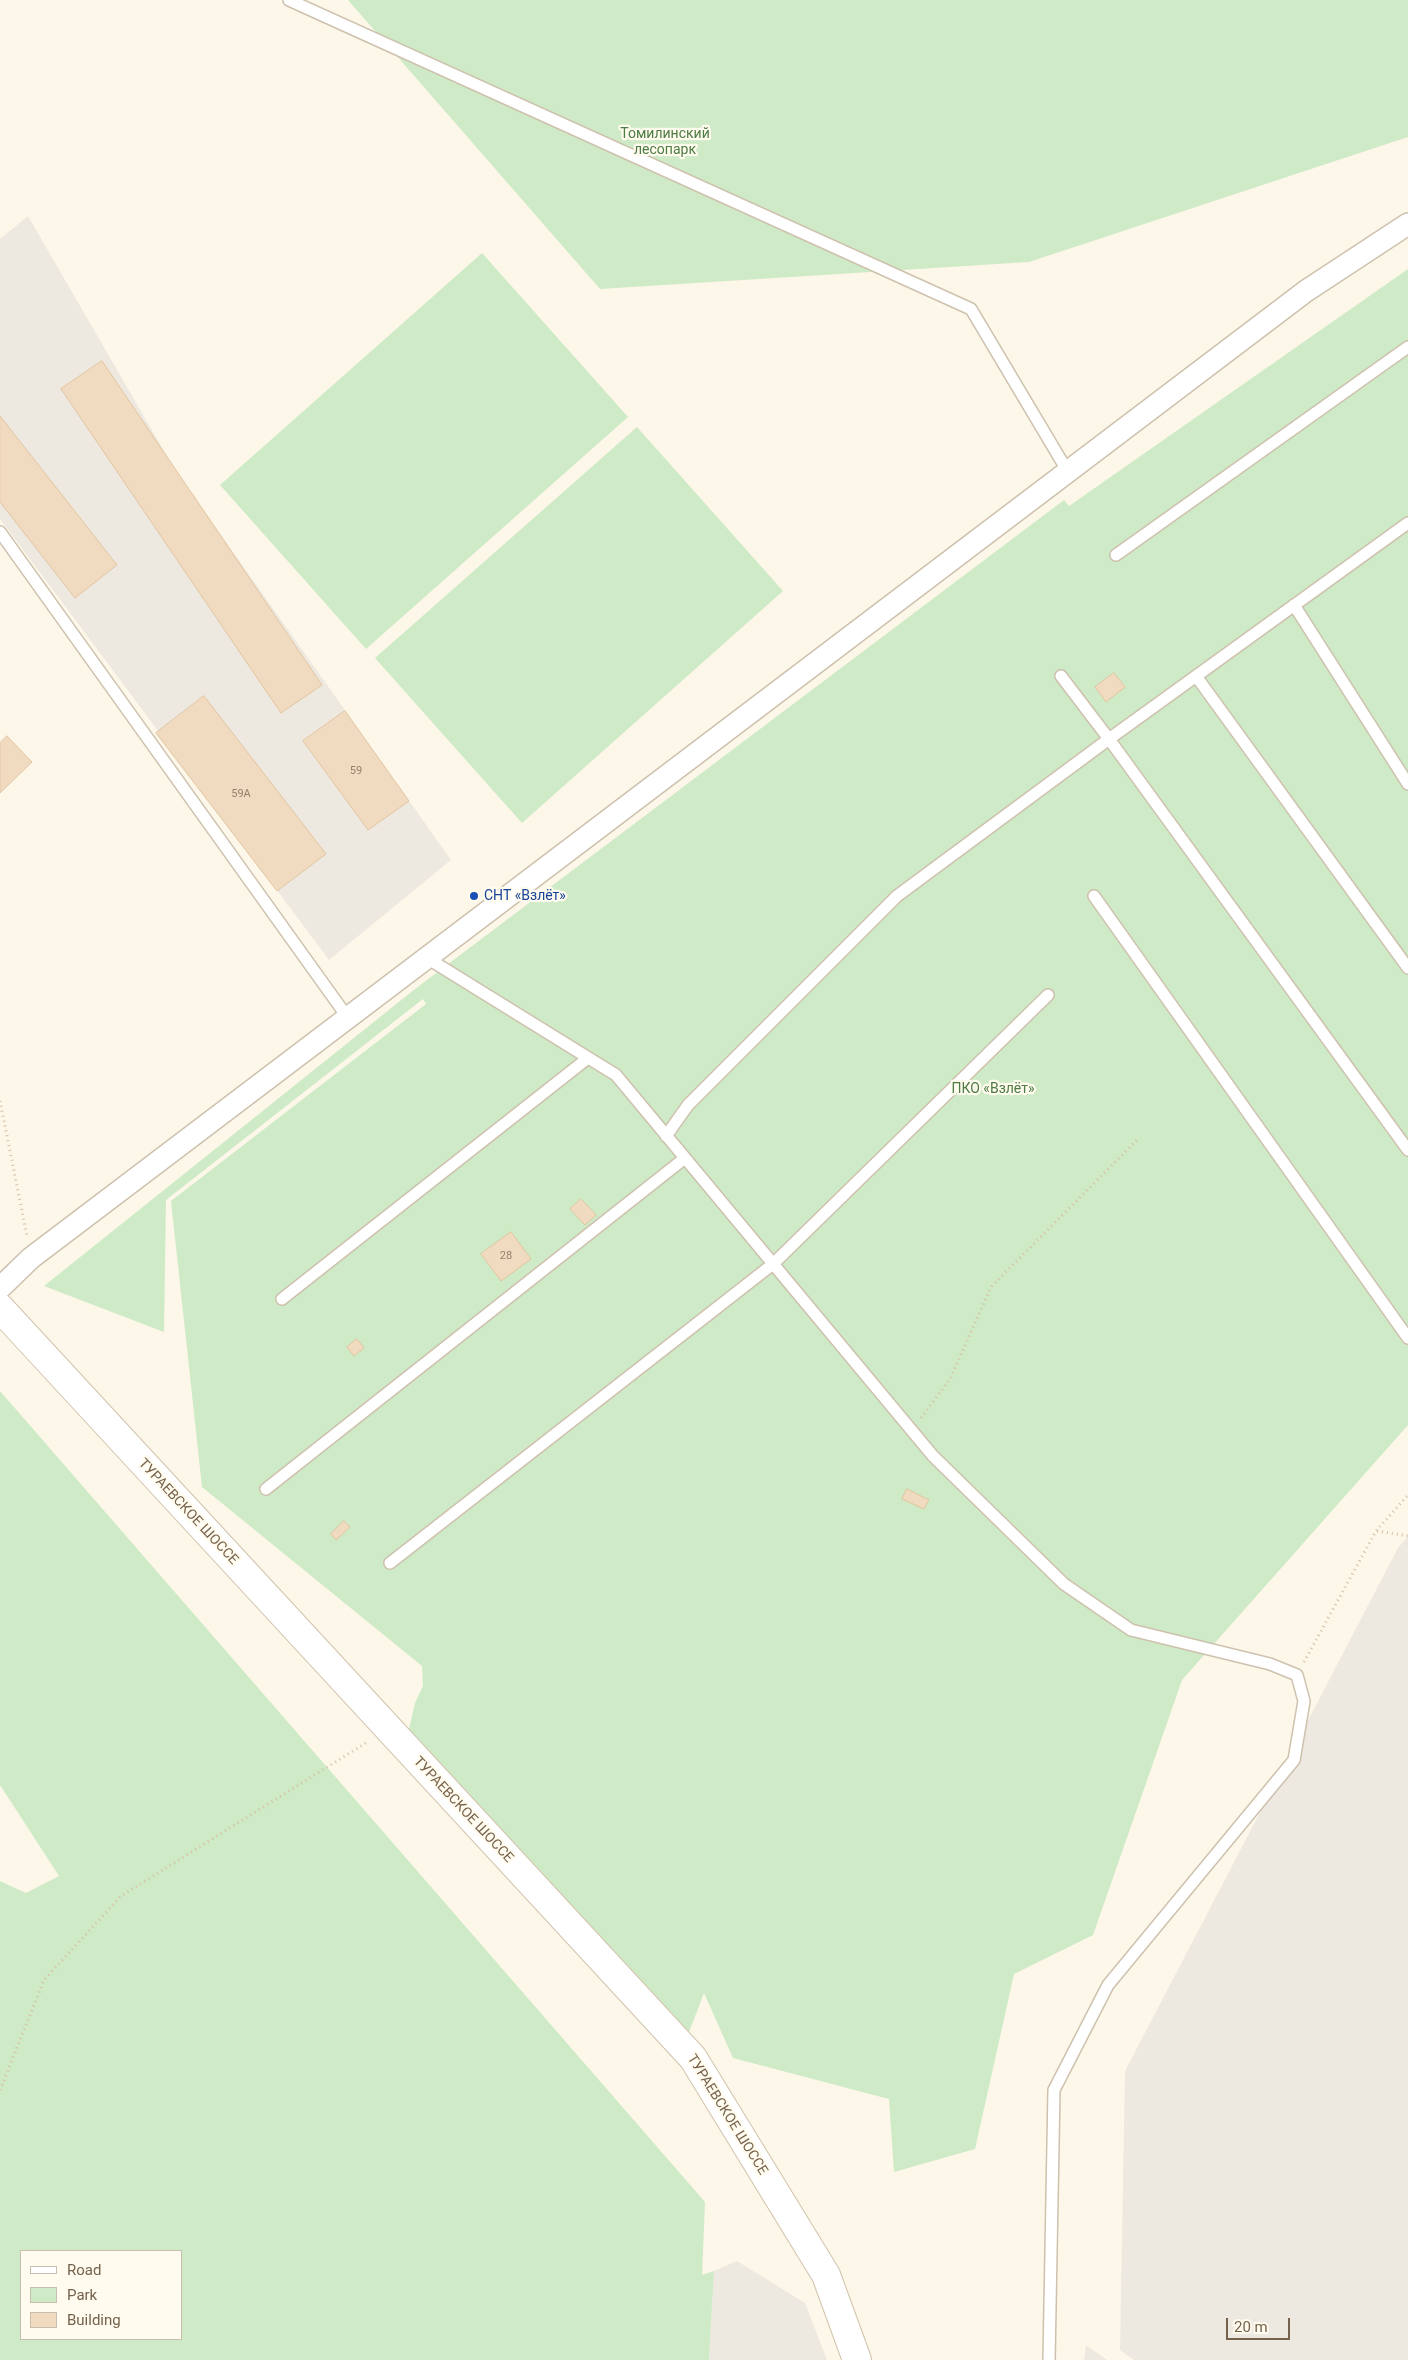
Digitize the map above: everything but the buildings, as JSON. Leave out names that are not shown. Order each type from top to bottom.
[{"type":"main road","name":"ТУРАЕВСКОЕ ШОССЕ","points":[[0,1308],[694,2058],[826,2275],[857,2360]]},
{"type":"street","points":[[0,1288],[31,1258],[1306,291],[1408,224]]},
{"type":"lane","points":[[289,0],[971,310],[1068,472]]},
{"type":"lane","points":[[1116,555],[1408,347]]},
{"type":"lane","points":[[666,1136],[688,1104],[897,896],[1109,739],[1408,523]]},
{"type":"lane","points":[[0,532],[348,1018]]},
{"type":"lane","points":[[1294,606],[1408,784]]},
{"type":"lane","points":[[1061,676],[1109,739],[1408,1150]]},
{"type":"lane","points":[[1196,676],[1408,968]]},
{"type":"lane","points":[[1094,896],[1408,1338]]},
{"type":"lane","points":[[427,958],[616,1075],[933,1456],[1064,1584],[1131,1630],[1270,1664],[1297,1675],[1304,1701],[1294,1760],[1108,1985],[1054,2090],[1049,2360]]},
{"type":"lane","points":[[390,1563],[773,1264],[1048,995]]},
{"type":"lane","points":[[282,1299],[588,1058]]},
{"type":"lane","points":[[266,1489],[685,1158]]},
{"type":"path","points":[[0,1101],[31,1258]]},
{"type":"path","points":[[912,1431],[950,1379],[991,1287],[1139,1138]]},
{"type":"path","points":[[1297,1675],[1376,1531],[1408,1494]]},
{"type":"path","points":[[1376,1531],[1408,1536]]},
{"type":"path","points":[[0,2090],[44,1980],[121,1896],[294,1786],[389,1729]]},
{"type":"shaded area","points":[[28,216],[175,470],[451,860],[329,960],[0,519],[0,239]]},
{"type":"shaded area","points":[[1408,1536],[1408,2360],[1134,2360],[1120,2350],[1125,2071],[1398,1548]]},
{"type":"shaded area","points":[[737,2261],[805,2303],[827,2360],[709,2360],[714,2271]]},
{"type":"shaded area","points":[[1086,2345],[1107,2360],[1084,2360]]},
{"type":"green space","name":"Томилинский лесопарк","points":[[348,0],[1408,0],[1408,137],[1029,262],[600,289]]},
{"type":"green space","points":[[482,253],[628,417],[366,649],[220,485]]},
{"type":"green space","name":"ПКО «Взлёт»","points":[[1408,269],[1408,1425],[1182,1680],[1093,1935],[1014,1974],[975,2149],[894,2172],[889,2099],[733,2058],[704,1993],[689,2032],[409,1729],[415,1703],[423,1686],[422,1666],[202,1487],[171,1201],[426,1004],[423,999],[166,1200],[164,1332],[44,1286],[415,989],[1064,500],[1069,506]]},
{"type":"green space","points":[[637,427],[783,591],[522,823],[375,658]]},
{"type":"green space","points":[[0,1391],[705,2202],[702,2275],[714,2271],[709,2360],[0,2360],[0,1881],[26,1893],[59,1876],[0,1785]]},
{"type":"place","name":"СНТ «Взлёт»","points":[[474,896]]}]
